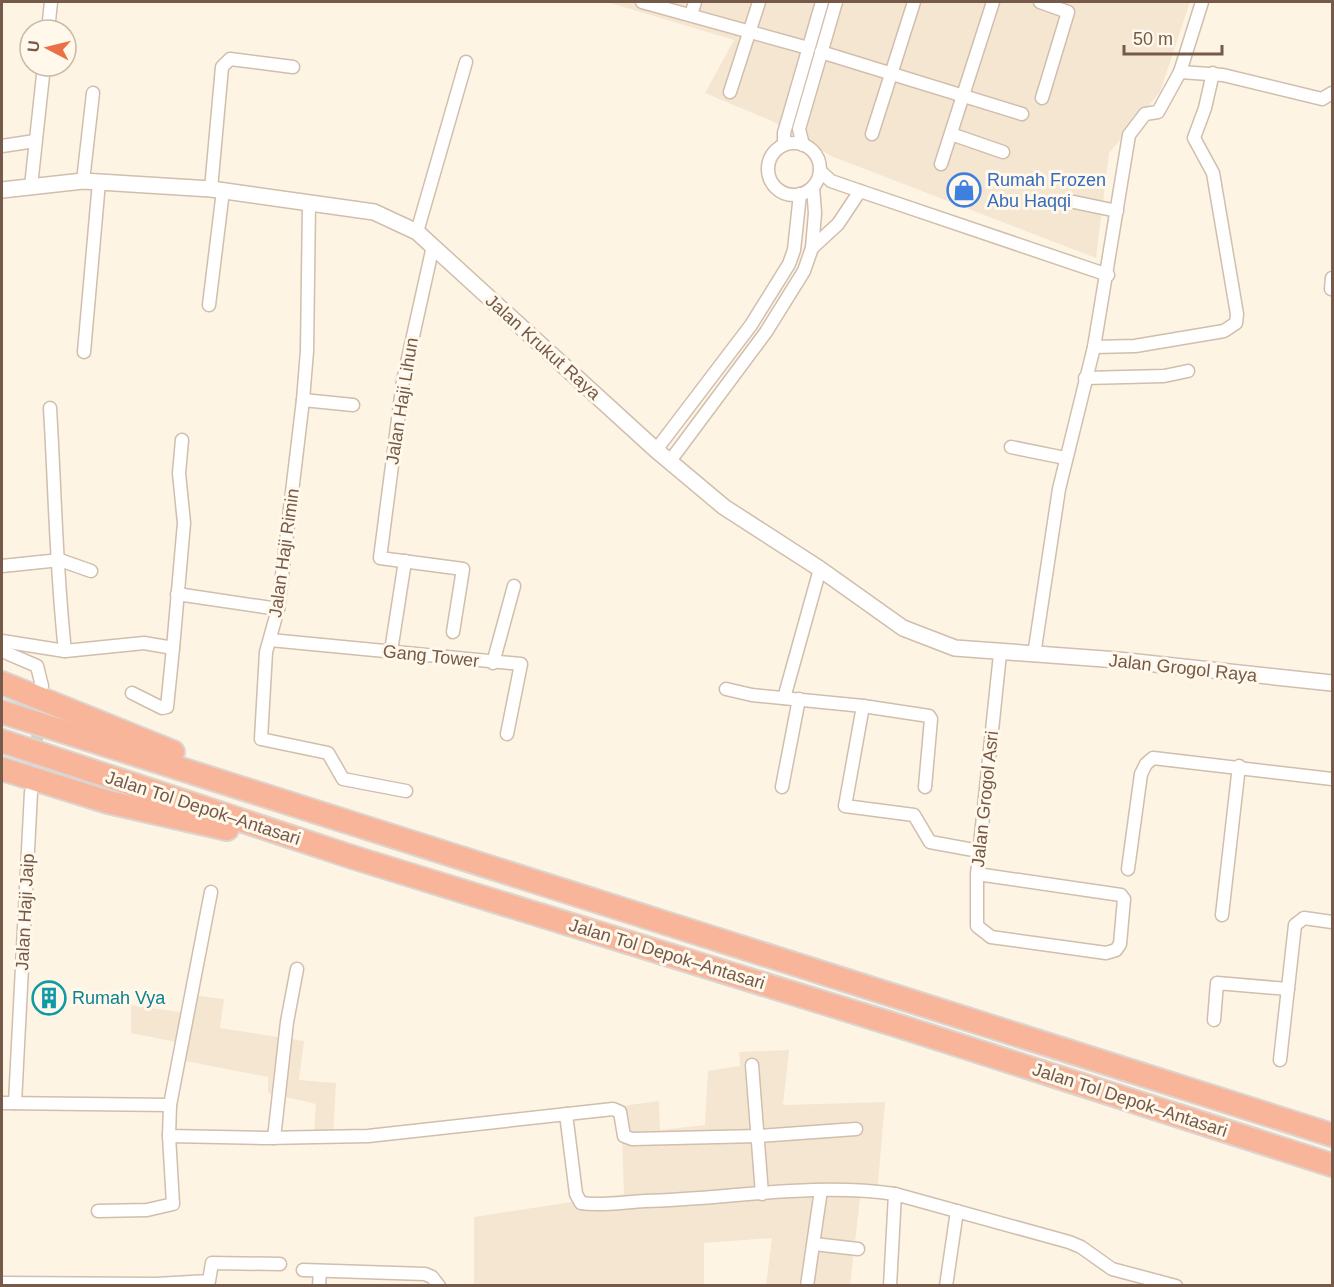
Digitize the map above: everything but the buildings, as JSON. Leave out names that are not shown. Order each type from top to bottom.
[{"type":"highway","points":[[2,683],[343,822]]},
{"type":"highway","name":"Jalan Tol Depok–Antasari","points":[[2,712],[1332,1135]]},
{"type":"highway","name":"Jalan Tol Depok–Antasari","points":[[2,741],[352,857],[899,1026],[1332,1165]]},
{"type":"highway","points":[[2,769],[108,802],[352,857]]},
{"type":"street","points":[[49,18],[51,2]]},
{"type":"street","points":[[642,2],[808,48]]},
{"type":"street","points":[[691,15],[695,2]]},
{"type":"street","points":[[730,92],[759,2]]},
{"type":"street","points":[[784,145],[784,133],[822,2]]},
{"type":"street","points":[[812,252],[818,158],[803,145],[799,129],[837,2]]},
{"type":"street","points":[[873,134],[914,2]]},
{"type":"street","points":[[941,164],[993,2]]},
{"type":"street","points":[[1040,2],[1068,12],[1042,98]]},
{"type":"street","points":[[1034,655],[1065,458],[1094,347],[1108,275],[1129,135],[1145,114],[1158,112],[1180,72],[1202,2]]},
{"type":"street","points":[[821,52],[1022,114]]},
{"type":"street","points":[[209,305],[222,67],[230,59],[293,67]]},
{"type":"street","points":[[417,232],[466,62]]},
{"type":"street","points":[[1180,72],[1213,74],[1322,99],[1332,93]]},
{"type":"street","points":[[1094,347],[1146,344],[1224,331],[1236,323],[1237,314],[1213,173],[1194,138],[1206,108],[1213,74]]},
{"type":"street","points":[[31,186],[43,78]]},
{"type":"street","points":[[84,352],[88,138],[93,93]]},
{"type":"street","points":[[951,134],[1003,152]]},
{"type":"street","points":[[2,146],[35,142]]},
{"type":"street","points":[[803,145],[784,145],[773,155],[769,169],[770,177],[778,189],[792,195],[800,194],[816,180],[831,181],[1108,275]]},
{"type":"street","name":"Jalan Krukut Raya","points":[[2,190],[89,176],[217,190],[374,212],[417,232],[656,450],[724,507],[820,569],[903,628],[938,644],[1000,654],[1034,655]]},
{"type":"street","points":[[670,461],[766,332],[812,252],[838,224],[860,191]]},
{"type":"street","points":[[656,450],[752,325],[794,250],[800,194]]},
{"type":"street","points":[[1074,202],[1118,211]]},
{"type":"street","name":"Jalan Haji Rimin","points":[[309,203],[307,351],[303,400],[278,609],[266,651],[261,739],[328,753],[343,779],[406,791]]},
{"type":"street","name":"Jalan Haji Lihun","points":[[405,561],[380,558],[403,381],[433,246]]},
{"type":"street","points":[[794,250],[812,252]]},
{"type":"street","points":[[1085,378],[1164,376],[1188,371]]},
{"type":"street","points":[[303,400],[353,405]]},
{"type":"street","points":[[50,408],[60,560],[59,598],[65,651]]},
{"type":"street","points":[[132,693],[162,708],[167,707],[184,523],[179,473],[182,440]]},
{"type":"street","points":[[1011,447],[1065,458]]},
{"type":"street","points":[[2,566],[60,560],[91,571]]},
{"type":"street","points":[[391,651],[405,561],[463,569],[453,632]]},
{"type":"street","points":[[784,698],[820,569]]},
{"type":"street","points":[[494,663],[514,586]]},
{"type":"street","points":[[177,594],[278,609]]},
{"type":"street","name":"Gang Tower","points":[[270,640],[521,664],[507,734]]},
{"type":"street","points":[[2,641],[65,651],[144,643],[173,648]]},
{"type":"street","points":[[2,651],[37,666],[42,686]]},
{"type":"street","name":"Jalan Grogol Asri","points":[[977,874],[1114,892],[1124,899],[1120,944],[1112,952],[991,937],[977,926],[977,874],[1000,654]]},
{"type":"street","name":"Jalan Grogol Raya","points":[[1034,655],[1118,660],[1332,683]]},
{"type":"street","points":[[726,689],[752,695],[862,706],[929,716],[931,719],[925,787]]},
{"type":"street","points":[[782,787],[799,699]]},
{"type":"street","points":[[862,706],[845,806],[914,815],[930,842],[979,851]]},
{"type":"street","points":[[1128,868],[1141,774],[1146,764],[1153,758],[1167,757],[1332,779]]},
{"type":"street","points":[[1222,915],[1239,766]]},
{"type":"street","name":"Jalan Haji Jaip","points":[[8,1103],[31,792]]},
{"type":"street","points":[[98,1211],[147,1210],[173,1204],[169,1136],[170,1105],[211,892]]},
{"type":"street","points":[[1280,1060],[1294,929],[1297,921],[1304,918],[1332,922]]},
{"type":"street","points":[[274,1138],[287,1022],[297,969]]},
{"type":"street","points":[[1214,1020],[1217,983],[1288,989]]},
{"type":"street","points":[[752,1065],[762,1194]]},
{"type":"street","points":[[8,1103],[170,1105]]},
{"type":"street","points":[[169,1136],[274,1138],[368,1136],[616,1109],[620,1112],[624,1136],[632,1139],[759,1136],[856,1130]]},
{"type":"street","points":[[566,1114],[576,1194],[581,1203],[683,1200],[854,1189],[895,1194],[1069,1242],[1087,1251],[1112,1269],[1176,1286]]},
{"type":"street","points":[[807,1286],[821,1190]]},
{"type":"street","points":[[891,1286],[895,1194]]},
{"type":"street","points":[[946,1286],[957,1211]]},
{"type":"street","points":[[814,1244],[858,1250]]},
{"type":"street","points":[[2,1283],[156,1285],[210,1283],[212,1263],[280,1264]]},
{"type":"street","points":[[303,1270],[425,1274],[432,1277],[439,1286]]},
{"type":"street","points":[[319,1286],[320,1272]]},
{"type":"shaded area","points":[[607,2],[1190,2],[1160,92],[1109,153],[1096,258],[831,156],[772,121],[705,93],[734,40]]},
{"type":"shaded area","points":[[191,995],[224,999],[220,1028],[304,1041],[299,1080],[336,1083],[333,1135],[314,1135],[316,1104],[268,1093],[268,1077],[175,1059],[181,1043],[131,1033],[131,1005],[187,1013]]},
{"type":"shaded area","points":[[789,1050],[783,1105],[885,1102],[877,1194],[861,1190],[850,1285],[766,1285],[772,1238],[704,1243],[704,1285],[474,1286],[474,1217],[624,1194],[621,1106],[659,1101],[660,1130],[705,1125],[708,1071],[740,1066],[739,1052]]},
{"type":"tunnel","points":[[32,783],[39,720]]},
{"type":"place","name":"Rumah Frozen Abu Haqqi","points":[[964,190]]},
{"type":"place","name":"Rumah Vya","points":[[49,998]]}]
